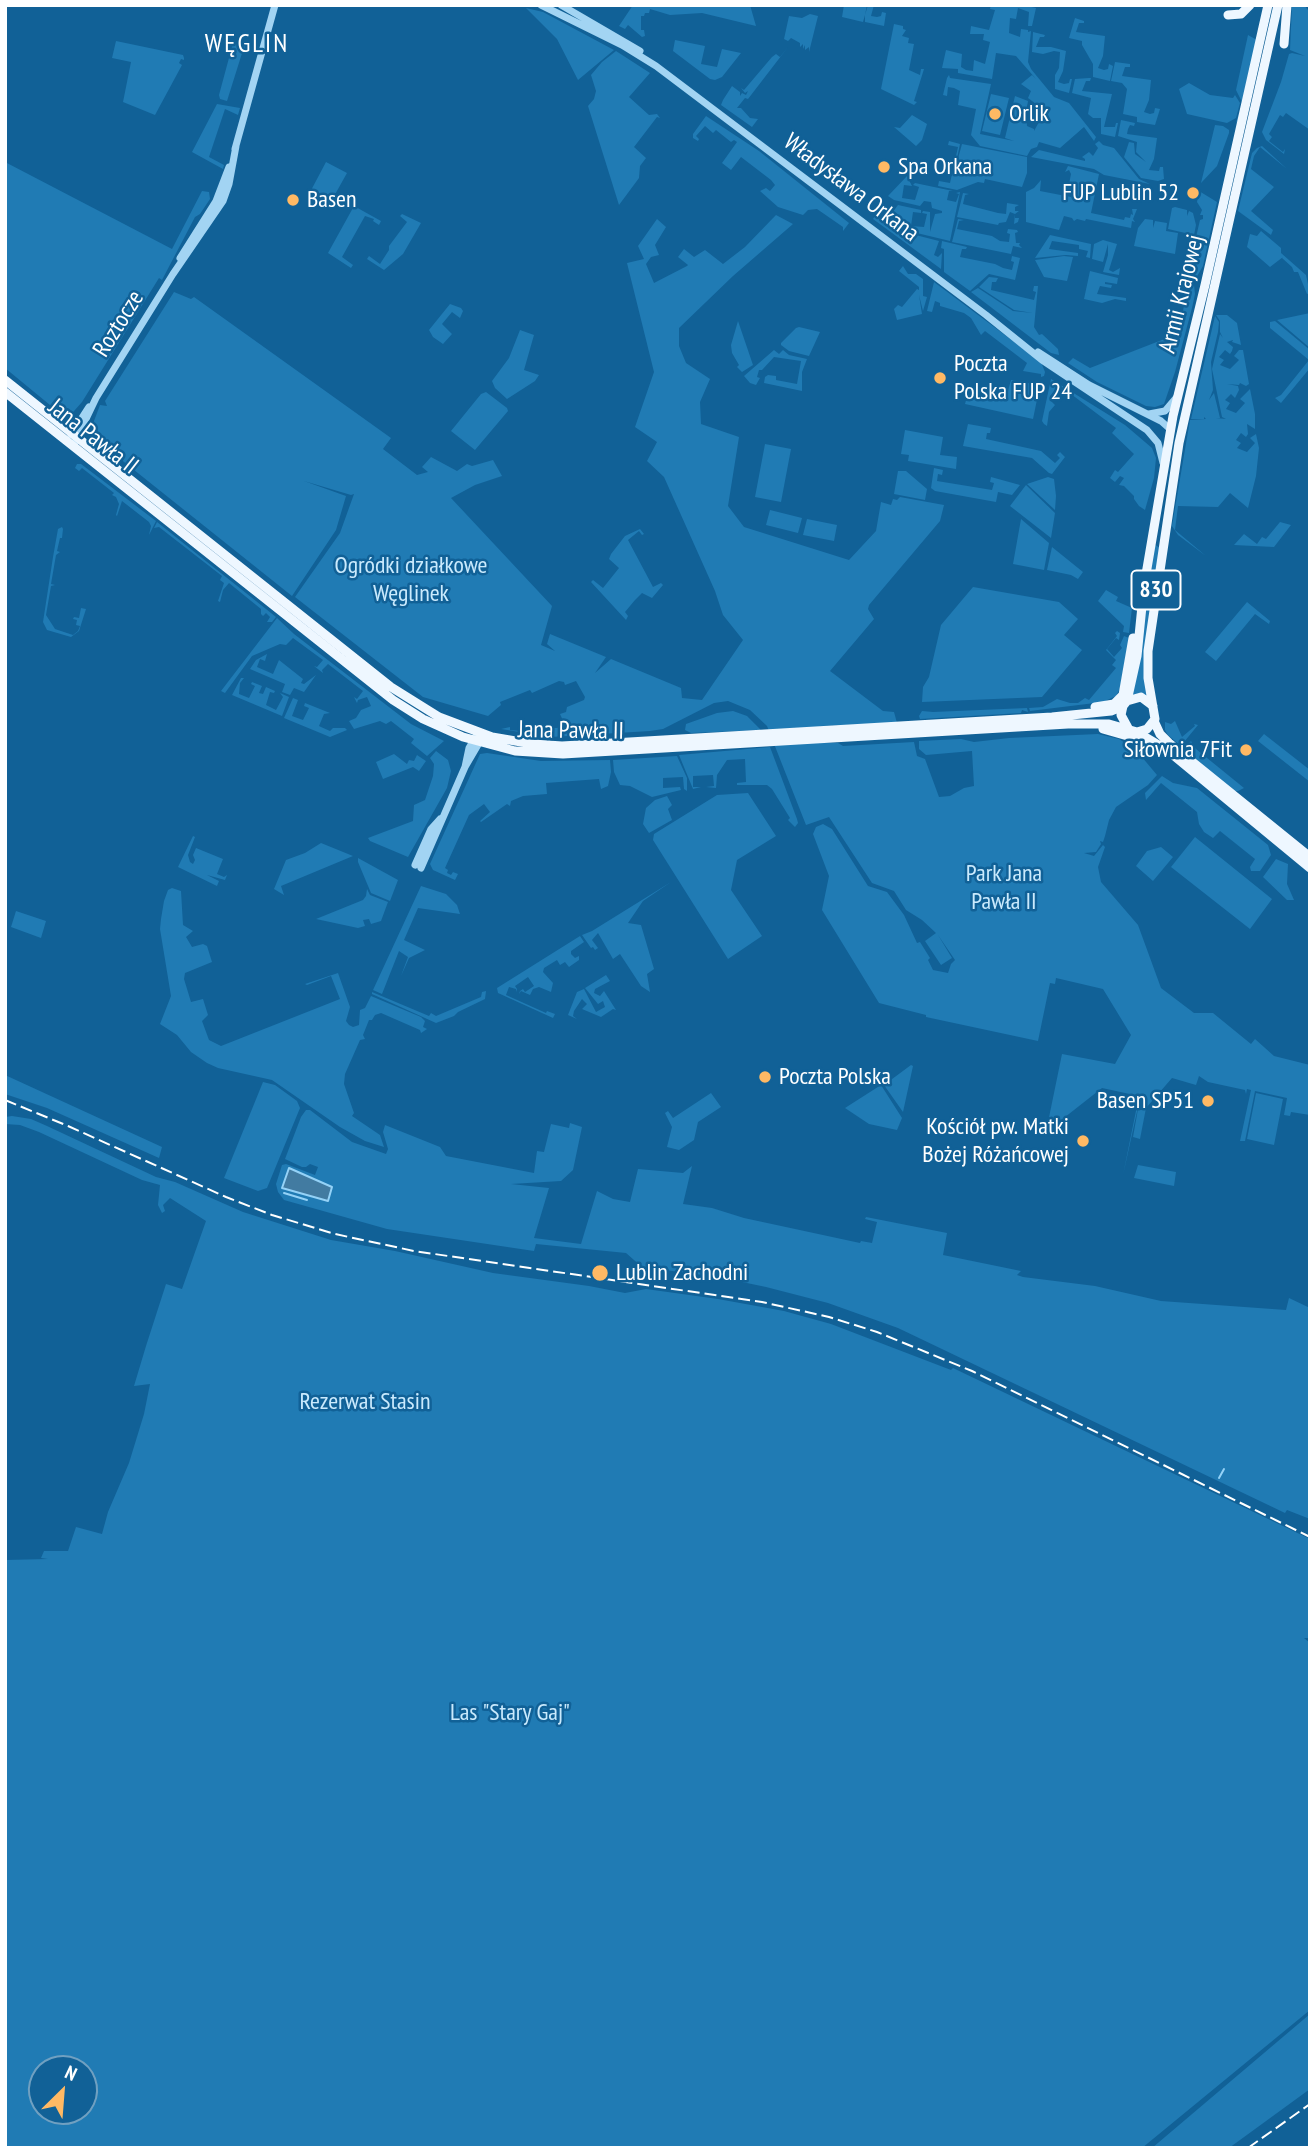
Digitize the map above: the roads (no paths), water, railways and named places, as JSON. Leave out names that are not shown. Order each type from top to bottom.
[{"type":"main road","points":[[1228,15],[1241,14],[1250,5]]},
{"type":"main road","name":"Armii Krajowej","points":[[1125,703],[1137,656],[1144,586],[1170,429],[1192,336],[1246,144],[1269,21],[1268,5]]},
{"type":"main road","name":"Armii Krajowej","points":[[1269,21],[1278,5]]},
{"type":"main road","points":[[1284,44],[1287,5]]},
{"type":"main road","name":"Armii Krajowej","points":[[1153,705],[1148,678],[1148,651],[1175,467],[1219,243],[1263,51]]},
{"type":"main road","points":[[1246,144],[1257,135]]},
{"type":"main road","points":[[1192,336],[1202,338]]},
{"type":"main road","name":"Jana Pawła II","points":[[5,380],[73,439],[393,700],[423,719],[463,737],[528,753],[563,754],[1052,717],[1111,711],[1125,703]]},
{"type":"main road","name":"Jana Pawła II","points":[[5,392],[73,439],[391,687],[477,740]]},
{"type":"main road","points":[[1052,717],[1070,711],[1114,704],[1121,699],[1144,586]]},
{"type":"main road","points":[[1125,703],[1141,697],[1153,705]]},
{"type":"main road","name":"830","points":[[1125,703],[1121,718],[1132,730]]},
{"type":"main road","name":"830","points":[[1153,705],[1154,721]]},
{"type":"main road","points":[[1132,730],[1147,729],[1154,721]]},
{"type":"main road","name":"Jana Pawła II","points":[[1154,721],[1160,734],[1169,743],[1309,864]]},
{"type":"main road","name":"Jana Pawła II","points":[[821,735],[1101,723],[1132,730],[1167,750],[1222,797],[1309,864]]},
{"type":"main road","points":[[1021,728],[1101,729],[1120,733],[1154,748],[1222,797]]},
{"type":"street","name":"Roztocze","points":[[73,439],[175,270],[225,198],[236,146],[275,5]]},
{"type":"street","name":"Władysława Orkana","points":[[541,5],[656,66]]},
{"type":"street","name":"Władysława Orkana","points":[[561,5],[624,40],[1053,368],[1147,430]]},
{"type":"street","name":"Władysława Orkana","points":[[1023,343],[1089,385],[1170,429]]},
{"type":"street","points":[[1147,415],[1165,411],[1177,398]]},
{"type":"street","points":[[1147,430],[1170,429],[1184,421]]},
{"type":"street","name":"Armii Krajowej","points":[[1170,429],[1175,467]]},
{"type":"street","points":[[1147,430],[1160,448],[1163,467]]},
{"type":"street","points":[[465,767],[477,740]]},
{"type":"street","points":[[418,867],[431,829],[441,819],[477,740]]},
{"type":"waterway","points":[[284,1193],[307,1200]]},
{"type":"waterway","points":[[1219,1478],[1224,1469]]},
{"type":"railway","points":[[5,1100],[226,1197],[272,1215],[335,1234],[414,1251],[762,1302],[829,1317],[877,1332],[972,1371],[1310,1537]]},
{"type":"railway","points":[[1248,2148],[1310,2104]]},
{"type":"place","name":"Orlik","points":[[995,114]]},
{"type":"place","name":"Spa Orkana","points":[[884,167]]},
{"type":"place","name":"FUP Lublin 52","points":[[1193,193]]},
{"type":"place","name":"Basen","points":[[293,200]]},
{"type":"place","name":"Poczta Polska FUP 24","points":[[940,378]]},
{"type":"place","name":"Siłownia 7Fit","points":[[1246,750]]},
{"type":"place","name":"Poczta Polska","points":[[765,1077]]},
{"type":"place","name":"Basen SP51","points":[[1208,1101]]},
{"type":"place","name":"Kościół pw. Matki Bożej Różańcowej","points":[[1083,1141]]},
{"type":"place","name":"Lublin Zachodni","points":[[600,1273]]},
{"type":"district","name":"WĘGLIN","points":[[247,45]]},
{"type":"park label","name":"Ogródki działkowe Węglinek","points":[[411,580]]},
{"type":"park label","name":"Park Jana Pawła II","points":[[1004,888]]},
{"type":"park label","name":"Rezerwat Stasin","points":[[365,1402]]},
{"type":"park label","name":"Las \"Stary Gaj\"","points":[[510,1713]]}]
